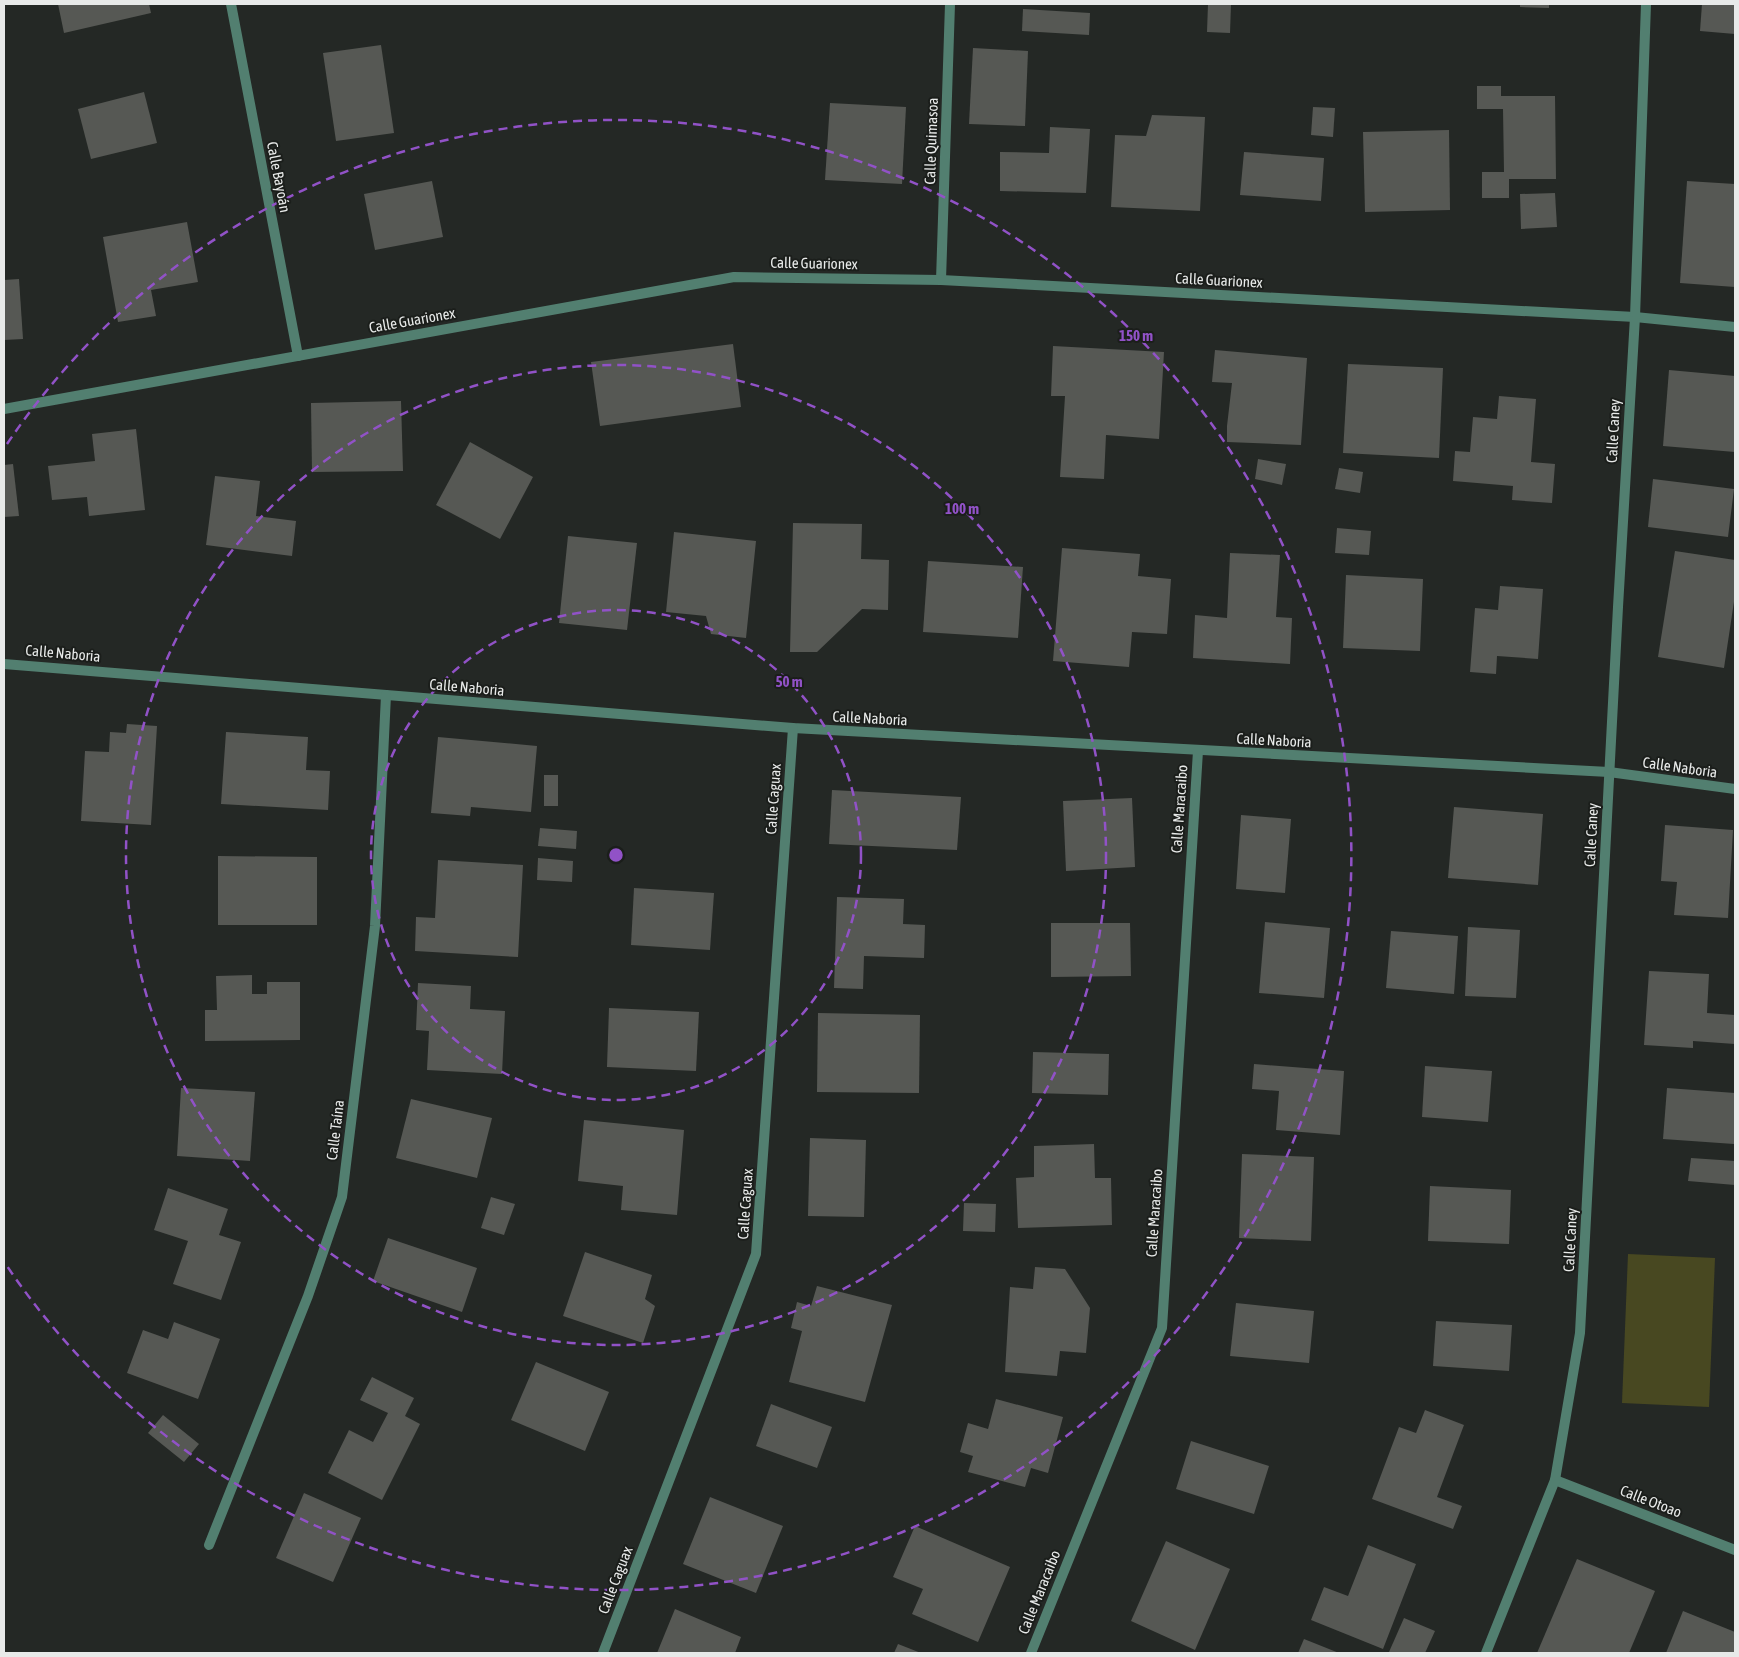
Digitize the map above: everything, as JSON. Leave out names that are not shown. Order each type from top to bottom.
[{"type":"street","name":"Calle Bayoán","points":[[231,4],[298,356]]},
{"type":"street","name":"Calle Quimasoa","points":[[941,280],[950,4]]},
{"type":"street","name":"Calle Caney","points":[[1486,1653],[1555,1480],[1580,1333],[1635,317],[1646,4]]},
{"type":"street","name":"Calle Guarionex","points":[[4,409],[734,277],[941,280],[1635,317],[1735,327]]},
{"type":"street","name":"Calle Naboria","points":[[4,664],[793,728],[1609,772],[1735,789]]},
{"type":"street","name":"Calle Taína","points":[[210,1546],[308,1296],[342,1197],[375,926],[386,695]]},
{"type":"street","name":"Calle Caguax","points":[[603,1653],[756,1254],[793,728]]},
{"type":"street","name":"Calle Maracaibo","points":[[1031,1653],[1162,1328],[1198,751]]},
{"type":"street","name":"Calle Otoao","points":[[1555,1480],[1735,1550]]},
{"type":"shaded area","points":[[1628,1254],[1715,1258],[1709,1407],[1622,1403]]},
{"type":"building","points":[[58,4],[149,4],[151,13],[64,33]]},
{"type":"building","points":[[1208,4],[1231,4],[1230,33],[1207,32]]},
{"type":"building","points":[[1520,4],[1549,4],[1549,8],[1520,7]]},
{"type":"building","points":[[1702,4],[1735,4],[1735,34],[1700,31]]},
{"type":"building","points":[[1023,9],[1090,13],[1089,35],[1022,31]]},
{"type":"building","points":[[381,45],[394,133],[336,141],[323,53]]},
{"type":"building","points":[[973,48],[1028,51],[1025,126],[969,124]]},
{"type":"building","points":[[1477,86],[1501,86],[1501,96],[1555,96],[1556,179],[1509,179],[1509,198],[1482,198],[1482,172],[1504,172],[1503,109],[1477,109]]},
{"type":"building","points":[[144,92],[157,143],[91,159],[78,109]]},
{"type":"building","points":[[830,103],[906,107],[902,184],[825,180]]},
{"type":"building","points":[[1313,107],[1335,108],[1333,137],[1311,135]]},
{"type":"building","points":[[1152,115],[1205,117],[1200,211],[1111,207],[1115,135],[1146,136]]},
{"type":"building","points":[[1050,127],[1090,129],[1086,193],[1000,191],[1000,152],[1049,153]]},
{"type":"building","points":[[1449,130],[1450,210],[1365,212],[1363,132]]},
{"type":"building","points":[[1244,152],[1324,158],[1321,201],[1240,195]]},
{"type":"building","points":[[432,181],[443,237],[375,250],[364,194]]},
{"type":"building","points":[[1687,181],[1735,184],[1735,287],[1680,283]]},
{"type":"building","points":[[1555,193],[1557,227],[1521,229],[1520,194]]},
{"type":"building","points":[[187,222],[198,282],[151,290],[156,316],[118,322],[103,237]]},
{"type":"building","points":[[19,279],[23,339],[4,340],[4,280]]},
{"type":"building","points":[[733,344],[741,407],[600,426],[591,362]]},
{"type":"building","points":[[1053,346],[1164,352],[1159,439],[1106,435],[1104,479],[1060,477],[1065,396],[1051,396]]},
{"type":"building","points":[[1215,350],[1307,358],[1301,445],[1227,442],[1232,383],[1212,382]]},
{"type":"building","points":[[1348,364],[1443,368],[1439,458],[1343,453]]},
{"type":"building","points":[[1669,370],[1735,376],[1735,452],[1663,446]]},
{"type":"building","points":[[1499,396],[1536,399],[1531,462],[1555,464],[1552,503],[1512,500],[1513,486],[1453,481],[1455,451],[1470,452],[1473,417],[1497,419]]},
{"type":"building","points":[[401,401],[403,471],[312,472],[311,403]]},
{"type":"building","points":[[136,429],[145,510],[89,516],[87,497],[52,500],[48,466],[95,461],[92,434]]},
{"type":"building","points":[[470,442],[533,477],[500,539],[436,505]]},
{"type":"building","points":[[1258,459],[1286,464],[1282,485],[1255,479]]},
{"type":"building","points":[[13,464],[19,516],[4,517],[4,465]]},
{"type":"building","points":[[1339,468],[1363,472],[1360,493],[1335,489]]},
{"type":"building","points":[[215,476],[260,481],[256,516],[296,521],[292,556],[206,545]]},
{"type":"building","points":[[1653,479],[1734,489],[1728,537],[1648,527]]},
{"type":"building","points":[[793,523],[862,524],[861,559],[889,560],[888,610],[862,609],[817,652],[790,652]]},
{"type":"building","points":[[1337,528],[1371,531],[1369,555],[1335,553]]},
{"type":"building","points":[[674,532],[756,541],[746,638],[711,634],[706,616],[666,612]]},
{"type":"building","points":[[568,536],[637,543],[627,630],[559,623]]},
{"type":"building","points":[[1062,548],[1140,554],[1138,576],[1171,579],[1167,634],[1132,632],[1129,667],[1053,661]]},
{"type":"building","points":[[1675,551],[1735,560],[1735,595],[1724,668],[1658,657]]},
{"type":"building","points":[[1230,553],[1280,555],[1276,617],[1292,618],[1290,664],[1193,658],[1195,615],[1227,618]]},
{"type":"building","points":[[928,561],[1023,567],[1018,638],[923,632]]},
{"type":"building","points":[[1346,575],[1423,579],[1420,651],[1343,648]]},
{"type":"building","points":[[1500,586],[1543,589],[1538,659],[1497,656],[1496,674],[1470,672],[1475,608],[1498,610]]},
{"type":"building","points":[[127,724],[157,726],[151,825],[81,821],[85,751],[109,752],[110,732],[126,733]]},
{"type":"building","points":[[226,732],[308,737],[306,770],[330,771],[328,810],[221,804]]},
{"type":"building","points":[[438,737],[537,746],[531,812],[471,807],[470,816],[431,813]]},
{"type":"building","points":[[544,775],[558,775],[558,806],[544,806]]},
{"type":"building","points":[[832,790],[961,797],[957,850],[829,844]]},
{"type":"building","points":[[1132,798],[1135,867],[1066,871],[1063,801]]},
{"type":"building","points":[[1454,807],[1543,814],[1538,885],[1448,878]]},
{"type":"building","points":[[1241,815],[1291,819],[1285,893],[1236,889]]},
{"type":"building","points":[[1665,825],[1733,830],[1728,918],[1674,915],[1677,882],[1661,881]]},
{"type":"building","points":[[540,828],[577,831],[576,849],[538,846]]},
{"type":"building","points":[[218,856],[317,857],[317,925],[218,925]]},
{"type":"building","points":[[538,858],[573,861],[572,882],[537,880]]},
{"type":"building","points":[[438,860],[523,865],[518,957],[415,951],[416,917],[435,918]]},
{"type":"building","points":[[634,888],[714,893],[710,950],[631,945]]},
{"type":"building","points":[[837,897],[904,899],[903,924],[925,925],[924,958],[864,956],[863,989],[834,988]]},
{"type":"building","points":[[1265,922],[1330,928],[1324,998],[1259,993]]},
{"type":"building","points":[[1051,923],[1130,923],[1131,976],[1051,977]]},
{"type":"building","points":[[1468,927],[1520,930],[1516,998],[1465,996]]},
{"type":"building","points":[[1391,931],[1458,936],[1454,994],[1386,988]]},
{"type":"building","points":[[1649,971],[1709,974],[1707,1013],[1735,1015],[1735,1044],[1693,1041],[1693,1048],[1644,1045]]},
{"type":"building","points":[[252,975],[252,994],[267,994],[267,982],[300,982],[300,1040],[205,1041],[205,1010],[217,1010],[216,976]]},
{"type":"building","points":[[418,983],[471,986],[470,1009],[505,1011],[502,1074],[427,1070],[429,1031],[416,1030]]},
{"type":"building","points":[[609,1008],[699,1012],[696,1071],[607,1067]]},
{"type":"building","points":[[818,1013],[920,1015],[919,1093],[817,1092]]},
{"type":"building","points":[[1033,1052],[1109,1054],[1108,1095],[1032,1093]]},
{"type":"building","points":[[1254,1064],[1344,1071],[1340,1135],[1276,1130],[1279,1091],[1252,1089]]},
{"type":"building","points":[[1425,1066],[1492,1071],[1488,1122],[1422,1117]]},
{"type":"building","points":[[181,1088],[255,1092],[250,1161],[177,1156]]},
{"type":"building","points":[[1667,1088],[1735,1093],[1734,1144],[1663,1139]]},
{"type":"building","points":[[411,1099],[492,1118],[477,1178],[396,1158]]},
{"type":"building","points":[[584,1120],[684,1130],[677,1215],[621,1210],[623,1186],[578,1181]]},
{"type":"building","points":[[810,1138],[866,1140],[864,1217],[808,1216]]},
{"type":"building","points":[[1094,1144],[1095,1178],[1111,1178],[1112,1225],[1018,1228],[1016,1178],[1034,1177],[1034,1146]]},
{"type":"building","points":[[1242,1154],[1314,1157],[1311,1241],[1239,1238]]},
{"type":"building","points":[[1691,1158],[1735,1161],[1735,1185],[1688,1181]]},
{"type":"building","points":[[1430,1186],[1511,1190],[1509,1244],[1428,1241]]},
{"type":"building","points":[[168,1188],[228,1209],[219,1235],[241,1242],[221,1300],[173,1284],[188,1241],[154,1230]]},
{"type":"building","points":[[491,1197],[515,1204],[504,1235],[481,1228]]},
{"type":"building","points":[[964,1203],[996,1204],[995,1232],[963,1231]]},
{"type":"building","points":[[388,1238],[477,1268],[462,1312],[373,1281]]},
{"type":"building","points":[[585,1252],[652,1275],[645,1299],[655,1306],[643,1343],[563,1316]]},
{"type":"building","points":[[1035,1267],[1065,1269],[1090,1308],[1086,1353],[1060,1351],[1057,1376],[1005,1372],[1010,1287],[1033,1289]]},
{"type":"building","points":[[817,1286],[892,1305],[865,1402],[789,1382],[802,1331],[791,1328],[797,1302],[811,1306]]},
{"type":"building","points":[[1236,1303],[1314,1311],[1309,1363],[1230,1356]]},
{"type":"building","points":[[1436,1321],[1512,1325],[1509,1371],[1433,1366]]},
{"type":"building","points":[[174,1322],[220,1339],[198,1399],[127,1373],[143,1330],[168,1339]]},
{"type":"building","points":[[536,1362],[609,1392],[585,1451],[511,1420]]},
{"type":"building","points":[[372,1377],[414,1398],[405,1416],[420,1424],[382,1500],[328,1473],[349,1430],[373,1442],[388,1413],[360,1400]]},
{"type":"building","points":[[996,1399],[1063,1417],[1048,1473],[1031,1468],[1025,1487],[968,1472],[973,1456],[960,1452],[968,1423],[988,1429]]},
{"type":"building","points":[[771,1404],[832,1427],[817,1468],[756,1446]]},
{"type":"building","points":[[1425,1410],[1464,1425],[1437,1497],[1462,1506],[1453,1529],[1372,1499],[1399,1427],[1416,1433]]},
{"type":"building","points":[[163,1415],[199,1444],[184,1462],[148,1433]]},
{"type":"building","points":[[1191,1441],[1269,1466],[1254,1514],[1176,1489]]},
{"type":"building","points":[[304,1493],[361,1518],[333,1582],[276,1558]]},
{"type":"building","points":[[710,1497],[783,1526],[756,1593],[683,1564]]},
{"type":"building","points":[[915,1526],[1010,1567],[978,1642],[912,1614],[923,1589],[893,1577]]},
{"type":"building","points":[[1166,1541],[1230,1569],[1195,1650],[1131,1621]]},
{"type":"building","points":[[1368,1545],[1416,1564],[1383,1649],[1311,1620],[1324,1587],[1348,1596]]},
{"type":"building","points":[[1577,1559],[1655,1591],[1629,1653],[1537,1653]]},
{"type":"building","points":[[675,1609],[741,1637],[735,1653],[657,1653]]},
{"type":"building","points":[[1683,1611],[1735,1632],[1735,1653],[1666,1653]]},
{"type":"building","points":[[1404,1618],[1435,1631],[1425,1653],[1389,1652]]},
{"type":"building","points":[[1304,1639],[1339,1653],[1298,1653]]},
{"type":"building","points":[[898,1644],[921,1653],[894,1653]]}]
